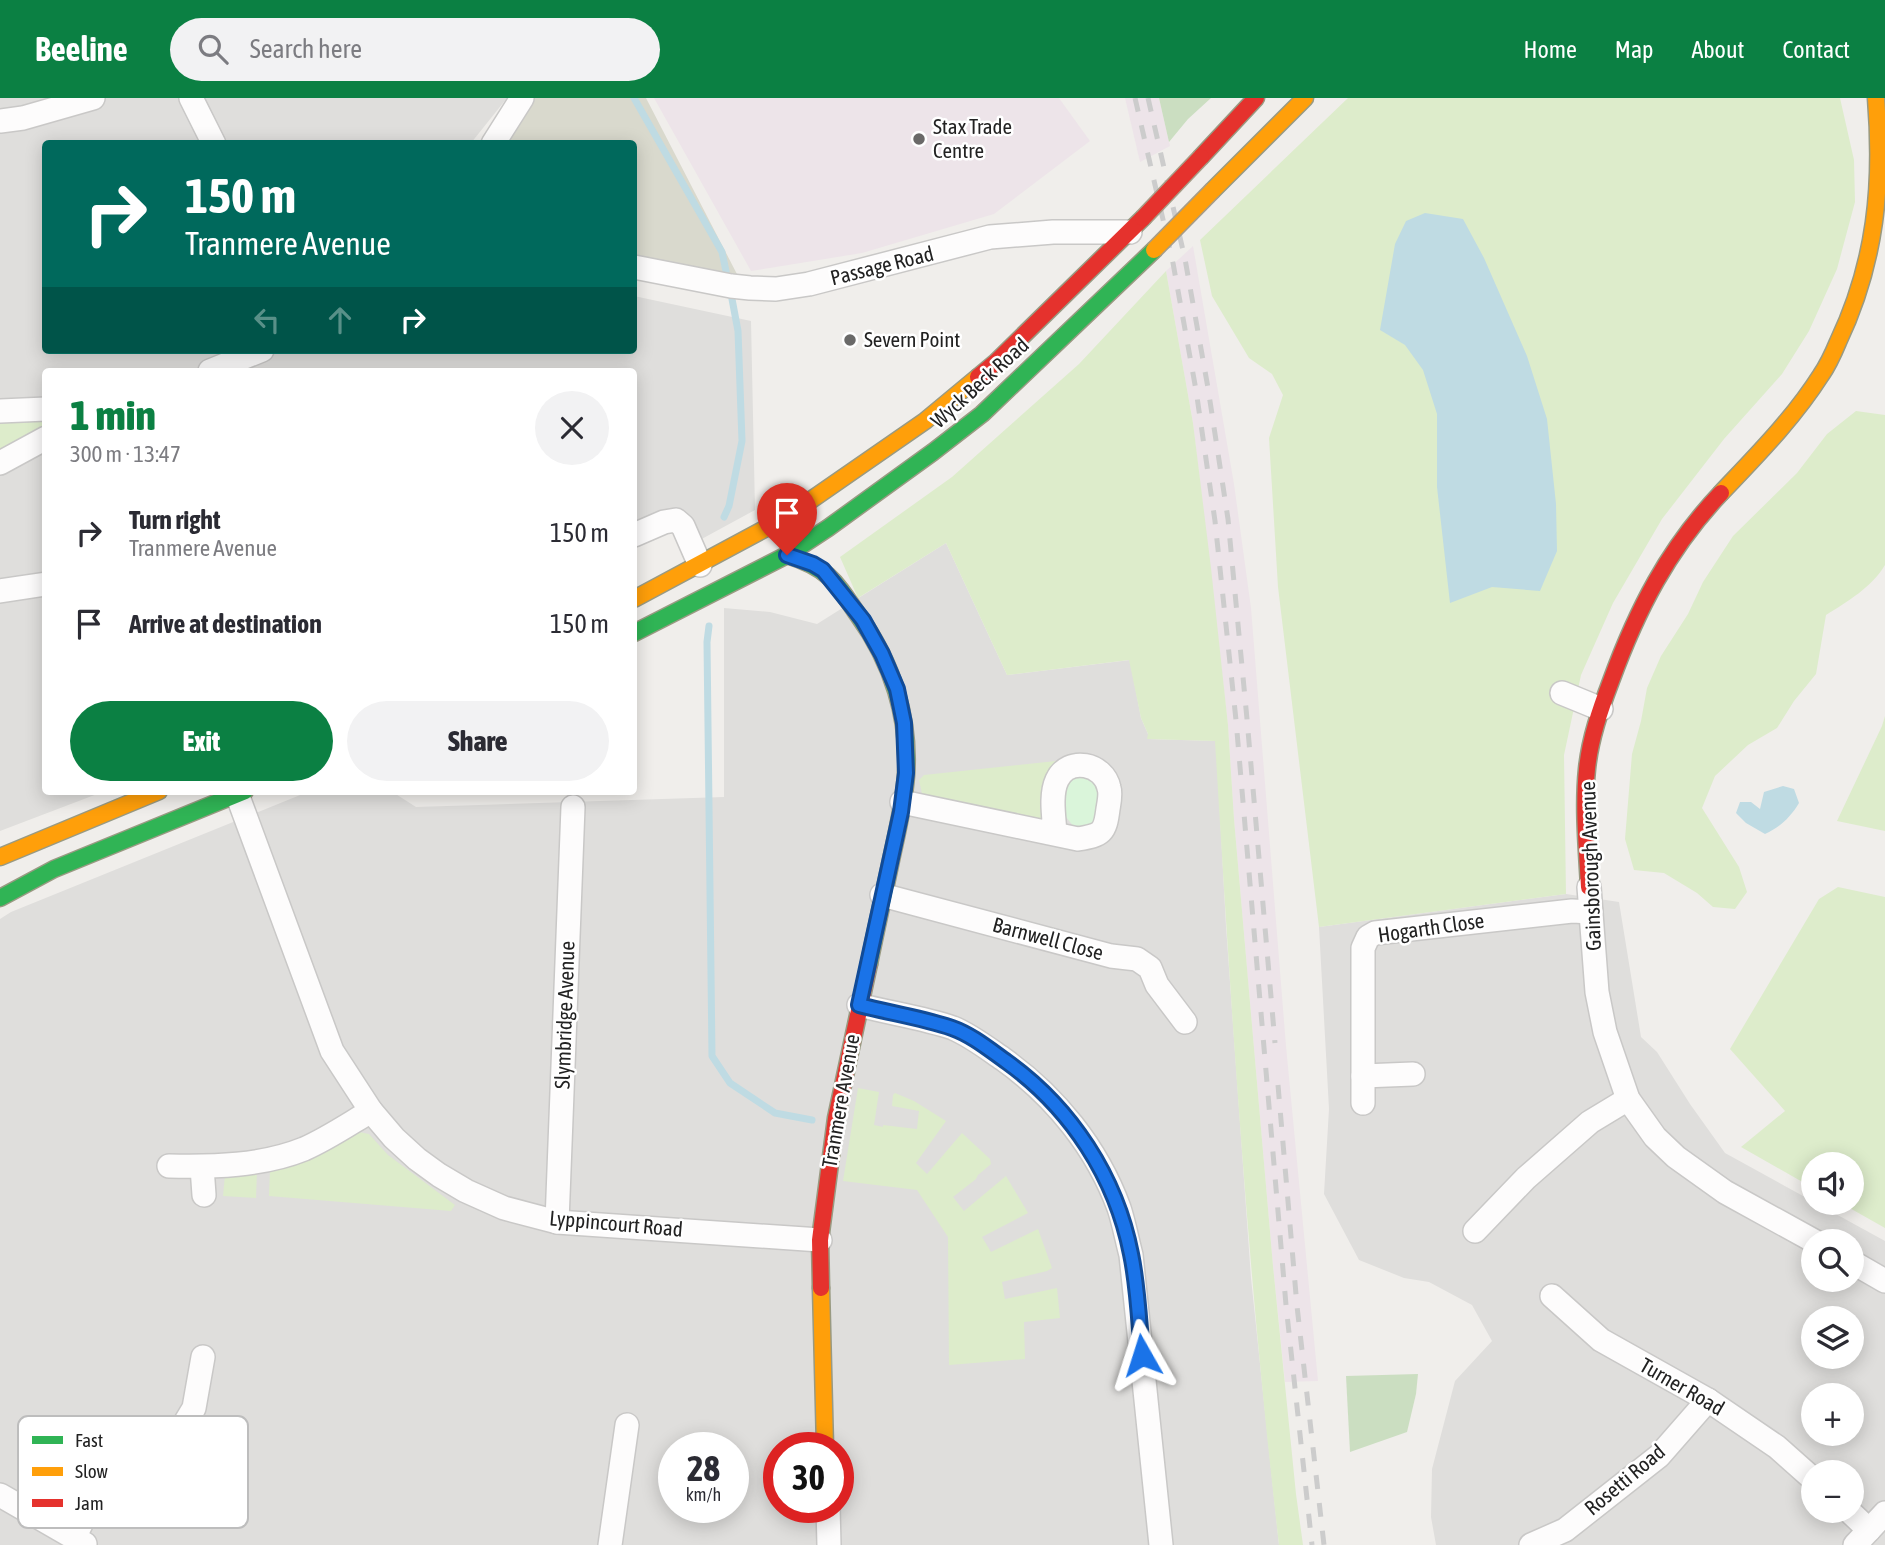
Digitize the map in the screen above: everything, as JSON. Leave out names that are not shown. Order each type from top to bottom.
[{"type":"main road","name":"Wyck Beck Road","points":[[637,597],[785,518],[925,421],[996,362],[1137,225],[1256,98]]},
{"type":"main road","name":"Wyck Beck Road","points":[[637,631],[787,555],[828,528],[982,414],[1154,250],[1305,98]]},
{"type":"main road","name":"Gainsborough Avenue","points":[[1590,887],[1586,831],[1589,754],[1601,709],[1640,608],[1668,559],[1689,530],[1801,403],[1826,368],[1852,313],[1878,226],[1884,173],[1882,128],[1876,98]]},
{"type":"main road","name":"Tranmere Avenue","points":[[787,555],[823,570],[863,620],[897,689],[904,723],[906,753],[902,802],[836,1118],[820,1240],[825,1432]]},
{"type":"main road","points":[[1,856],[149,795]]},
{"type":"main road","points":[[0,898],[54,869],[236,795]]},
{"type":"street","points":[[0,121],[23,118],[93,98]]},
{"type":"street","points":[[191,98],[212,140]]},
{"type":"street","points":[[496,140],[522,98]]},
{"type":"street","name":"Passage Road","points":[[637,268],[731,286],[776,289],[822,281],[990,237],[1137,225]]},
{"type":"street","points":[[222,368],[261,358]]},
{"type":"street","points":[[0,411],[42,409]]},
{"type":"street","points":[[0,463],[42,440]]},
{"type":"street","points":[[637,534],[676,520],[683,526],[700,565]]},
{"type":"street","points":[[0,591],[42,585]]},
{"type":"street","points":[[1562,693],[1601,709]]},
{"type":"street","name":"Lyppincourt Road","points":[[242,795],[332,1051],[371,1111],[417,1159],[466,1191],[505,1208],[557,1222],[820,1240]]},
{"type":"street","points":[[902,802],[1055,834]]},
{"type":"street","name":"Slymbridge Avenue","points":[[557,1222],[573,807]]},
{"type":"street","name":"Gainsborough Avenue","points":[[1590,887],[1597,992],[1605,1032],[1629,1099],[1655,1137],[1676,1157],[1725,1192],[1801,1234]]},
{"type":"street","name":"Barnwell Close","points":[[882,895],[1111,957],[1137,959],[1150,968],[1157,985],[1185,1022]]},
{"type":"street","name":"Hogarth Close","points":[[1363,1103],[1363,948],[1368,937],[1375,933],[1504,918],[1572,911],[1591,912]]},
{"type":"street","points":[[859,1005],[954,1029],[985,1046],[1022,1073],[1053,1102],[1098,1161],[1119,1208],[1131,1255],[1161,1545]]},
{"type":"street","points":[[1363,1076],[1413,1074]]},
{"type":"street","points":[[1475,1231],[1526,1178],[1590,1122],[1629,1099]]},
{"type":"street","points":[[169,1166],[202,1167],[259,1162],[281,1157],[305,1148],[371,1111]]},
{"type":"street","points":[[202,1167],[204,1195]]},
{"type":"street","points":[[1864,1269],[1885,1281]]},
{"type":"street","name":"Turner Road","points":[[1552,1296],[1601,1340],[1708,1400],[1777,1447],[1801,1468]]},
{"type":"street","points":[[189,1416],[194,1408],[203,1357]]},
{"type":"street","name":"Rosetti Road","points":[[1531,1545],[1565,1530],[1660,1456],[1708,1400]]},
{"type":"street","points":[[610,1545],[627,1425]]},
{"type":"street","points":[[0,1495],[18,1506]]},
{"type":"street","points":[[828,1523],[829,1545]]},
{"type":"street","points":[[56,1528],[80,1542]]},
{"type":"shaded area","points":[[0,98],[507,98],[473,140],[42,140],[42,354],[637,354],[637,297],[751,321],[755,510],[698,541],[684,510],[637,529],[637,368],[42,368],[42,795],[94,795],[0,831]]},
{"type":"shaded area","points":[[533,98],[646,98],[739,278],[637,257],[637,140],[507,140]]},
{"type":"shaded area","points":[[654,98],[1059,98],[1090,141],[994,214],[862,253],[751,271]]},
{"type":"shaded area","points":[[1125,98],[1159,98],[1170,146],[1140,162]]},
{"type":"shaded area","points":[[1193,246],[1234,484],[1251,608],[1286,1046],[1318,1381],[1285,1382],[1234,819],[1228,725],[1193,423],[1166,271]]},
{"type":"shaded area","points":[[946,543],[1007,675],[1130,660],[1141,718],[1148,739],[1216,741],[1251,1278],[1279,1545],[0,1545],[0,919],[11,912],[300,795],[397,795],[416,807],[724,797],[724,608],[770,612],[817,624]]},
{"type":"shaded area","points":[[1566,894],[1619,902],[1641,1037],[1657,1052],[1725,1153],[1801,1195],[1801,1215],[1838,1215],[1863,1229],[1801,1229],[1801,1292],[1864,1292],[1864,1229],[1885,1241],[1885,1545],[1436,1545],[1431,1517],[1432,1469],[1455,1381],[1492,1341],[1472,1305],[1429,1282],[1404,1278],[1359,1260],[1324,1194],[1329,1109],[1319,927]]},
{"type":"green space","points":[[1159,98],[1211,98],[1188,119],[1169,142]]},
{"type":"green space","points":[[1348,98],[1840,98],[1854,160],[1855,202],[1837,269],[1809,331],[1782,374],[1724,439],[1662,519],[1613,603],[1581,675],[1564,755],[1566,894],[1319,927],[1278,587],[1269,438],[1283,395],[1272,374],[1249,358],[1212,296],[1200,240]]},
{"type":"green space","points":[[1166,271],[1193,423],[1228,725],[1273,1266],[1303,1545],[1279,1545],[1268,1445],[1241,1144],[1215,741],[1147,739],[1129,660],[1007,675],[946,543],[858,598],[840,557],[952,477],[1079,364]]},
{"type":"green space","points":[[1856,411],[1885,415],[1885,565],[1866,587],[1826,615],[1816,674],[1777,728],[1748,745],[1715,776],[1702,808],[1739,867],[1747,892],[1735,909],[1713,907],[1697,893],[1664,873],[1634,870],[1625,839],[1632,754],[1647,688],[1661,656],[1733,536],[1797,473],[1827,434]]},
{"type":"green space","points":[[42,420],[42,429],[0,450],[0,423]]},
{"type":"green space","points":[[1885,716],[1885,831],[1837,821],[1882,726]]},
{"type":"green space","points":[[1056,761],[1042,793],[1041,821],[926,802],[927,796],[922,794],[919,780],[924,775]]},
{"type":"green space","points":[[1075,775],[1090,775],[1098,786],[1096,817],[1090,827],[1074,827],[1066,817],[1066,785]]},
{"type":"green space","points":[[1838,887],[1885,897],[1885,1228],[1862,1215],[1864,1152],[1801,1152],[1801,1181],[1741,1147],[1785,1111],[1730,1049],[1819,899]]},
{"type":"green space","points":[[858,1088],[879,1092],[874,1125],[917,1129],[919,1111],[892,1106],[895,1093],[914,1101],[946,1121],[916,1163],[927,1174],[962,1133],[990,1159],[991,1164],[953,1197],[964,1211],[1006,1176],[1028,1213],[982,1237],[991,1252],[1038,1229],[1052,1268],[1002,1282],[1005,1299],[1057,1288],[1060,1318],[1024,1322],[1025,1359],[949,1365],[948,1237],[917,1190],[843,1181]]},
{"type":"green space","points":[[359,1132],[369,1134],[388,1155],[455,1205],[451,1211],[269,1196],[270,1169],[283,1168]]},
{"type":"green space","points":[[257,1171],[256,1198],[223,1196],[225,1175]]},
{"type":"green space","points":[[1418,1374],[1407,1432],[1350,1452],[1346,1376]]},
{"type":"water","points":[[1425,213],[1463,219],[1484,258],[1527,356],[1547,419],[1556,504],[1557,551],[1540,591],[1492,587],[1450,603],[1437,487],[1437,414],[1423,370],[1405,345],[1380,330],[1395,244],[1406,221]]},
{"type":"water","points":[[1783,786],[1794,789],[1799,803],[1788,818],[1765,834],[1746,823],[1736,813],[1740,802],[1751,802],[1760,809],[1764,792]]},
{"type":"waterway","points":[[634,98],[722,252],[726,271]]},
{"type":"waterway","points":[[724,517],[729,506],[742,441],[738,331],[732,299]]},
{"type":"waterway","points":[[709,626],[707,642],[712,1056],[730,1083],[775,1113],[812,1120]]},
{"type":"railway","points":[[1135,98],[1173,263],[1196,390],[1215,521],[1236,720],[1286,1305],[1312,1545]]},
{"type":"railway","points":[[1148,98],[1185,259],[1228,519],[1275,1043]]},
{"type":"railway","points":[[1278,1085],[1297,1306],[1324,1545]]},
{"type":"traffic: fast","points":[[637,631],[787,555],[933,452],[982,414],[1154,250]]},
{"type":"traffic: fast","points":[[787,555],[821,571],[843,593],[880,652],[902,712],[906,754],[904,797],[869,964]]},
{"type":"traffic: fast","points":[[0,898],[54,869],[235,795]]},
{"type":"traffic: slow","points":[[1213,190],[1305,98]]},
{"type":"traffic: slow","points":[[1721,493],[1774,437],[1810,391],[1824,371],[1851,312],[1869,253],[1874,223],[1878,162],[1876,98]]},
{"type":"traffic: slow","points":[[1154,250],[1213,190]]},
{"type":"traffic: slow","points":[[637,597],[785,518],[925,421],[978,377]]},
{"type":"traffic: slow","points":[[0,857],[149,795]]},
{"type":"traffic: slow","points":[[821,1288],[825,1432]]},
{"type":"traffic: jam","points":[[1201,157],[1256,98]]},
{"type":"traffic: jam","points":[[1143,218],[1201,157]]},
{"type":"traffic: jam","points":[[978,377],[1143,218]]},
{"type":"traffic: jam","points":[[1589,887],[1586,784],[1590,747],[1599,714],[1621,655],[1656,581],[1685,536],[1721,493]]},
{"type":"traffic: jam","points":[[821,1288],[820,1240],[836,1118],[869,964]]},
{"type":"place","name":"Stax Trade Centre","points":[[919,139]]},
{"type":"place","name":"Severn Point","points":[[850,340]]},
{"type":"route","points":[[787,555],[823,570],[863,620],[897,689],[904,723],[906,773],[901,812],[859,1005],[954,1029],[985,1046],[1022,1073],[1053,1102],[1075,1128],[1098,1161],[1119,1208],[1131,1255],[1142,1355]]}]
